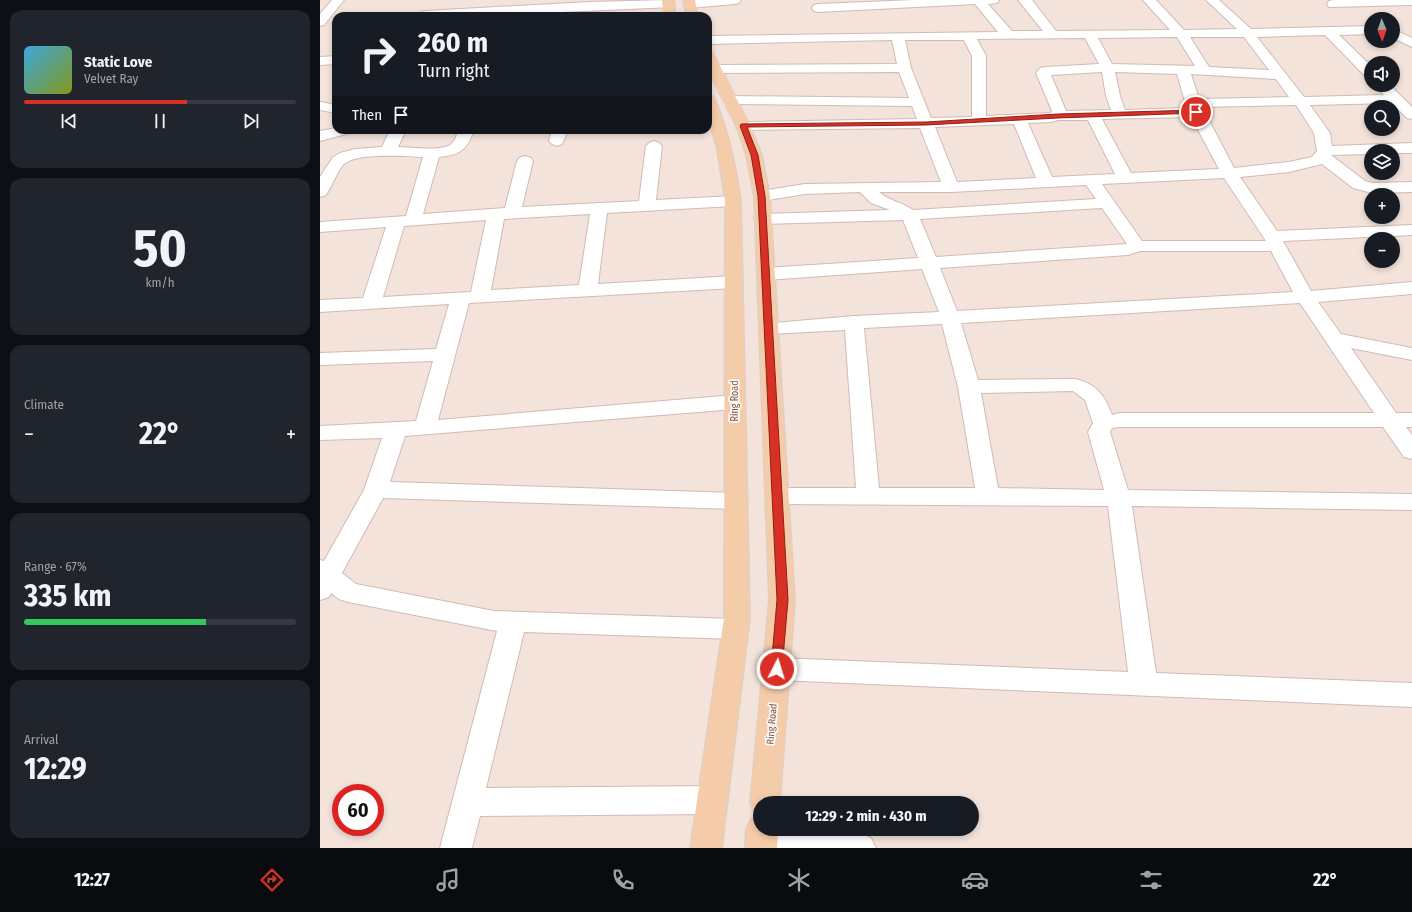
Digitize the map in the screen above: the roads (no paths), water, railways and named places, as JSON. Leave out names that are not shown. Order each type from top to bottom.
[{"type":"main road","points":[[668,2],[669,12]]},
{"type":"main road","points":[[689,2],[691,12]]},
{"type":"main road","name":"Ring Road","points":[[706,848],[735,629],[736,501],[733,201],[728,162],[714,99],[712,75]]},
{"type":"main road","name":"Ring Road","points":[[714,99],[743,126],[754,155],[762,196],[782,600],[766,796]]},
{"type":"street","points":[[324,27],[338,0],[349,0]]},
{"type":"street","points":[[689,2],[735,0]]},
{"type":"street","points":[[978,0],[1009,36]]},
{"type":"street","points":[[823,37],[817,4],[993,0]]},
{"type":"street","points":[[1024,0],[1028,2],[1052,35]]},
{"type":"street","points":[[1149,0],[1180,34],[1205,71]]},
{"type":"street","points":[[762,196],[806,189],[951,187],[1229,173],[1289,167],[1318,160],[1323,153],[1322,133],[1300,101],[1248,33],[1212,0]]},
{"type":"street","points":[[1330,2],[1412,1]]},
{"type":"street","points":[[426,12],[589,11],[668,2]]},
{"type":"street","points":[[883,2],[904,68],[951,187]]},
{"type":"street","points":[[1330,2],[1364,26]]},
{"type":"street","points":[[1400,29],[1412,28]]},
{"type":"street","points":[[712,40],[823,37],[1180,34],[1364,30]]},
{"type":"street","points":[[1329,32],[1364,67]]},
{"type":"street","points":[[1090,35],[1108,69],[1113,96],[1120,115]]},
{"type":"street","points":[[969,36],[978,56],[980,74],[978,90],[979,121]]},
{"type":"street","points":[[1400,37],[1412,43]]},
{"type":"street","points":[[320,61],[332,60]]},
{"type":"street","points":[[712,63],[904,68]]},
{"type":"street","points":[[1058,116],[1059,112],[1043,73],[1045,71],[1108,69],[1183,70],[1280,75]]},
{"type":"street","points":[[1183,70],[1195,108],[1229,173],[1274,241],[1305,297],[1412,452]]},
{"type":"street","points":[[1389,92],[1412,115]]},
{"type":"street","points":[[714,99],[917,102]]},
{"type":"street","points":[[743,126],[979,121],[1058,116],[1139,114],[1195,108],[1300,101],[1396,99]]},
{"type":"street","points":[[320,106],[332,108]]},
{"type":"street","points":[[1139,114],[1180,124],[1211,139]]},
{"type":"street","points":[[1093,115],[1125,178]]},
{"type":"street","points":[[1019,119],[1046,182]]},
{"type":"street","points":[[320,136],[332,133]]},
{"type":"street","points":[[388,152],[396,134]]},
{"type":"street","points":[[320,192],[338,161],[345,156],[388,152],[431,153],[454,151],[462,144],[465,134]]},
{"type":"street","points":[[647,206],[654,146]]},
{"type":"street","points":[[1323,153],[1412,148]]},
{"type":"street","points":[[371,302],[431,153]]},
{"type":"street","points":[[1323,153],[1359,185],[1372,188],[1412,187]]},
{"type":"street","points":[[425,427],[445,355],[471,297],[525,160]]},
{"type":"street","points":[[1091,180],[1137,246]]},
{"type":"street","points":[[864,187],[877,199],[899,208],[910,215],[950,317],[969,387],[988,496]]},
{"type":"street","points":[[320,227],[504,213],[733,201]]},
{"type":"street","points":[[763,219],[910,215],[1106,203]]},
{"type":"street","points":[[588,290],[599,208]]},
{"type":"street","points":[[766,274],[1128,250],[1137,246],[1274,241],[1412,230]]},
{"type":"street","points":[[320,306],[734,282]]},
{"type":"street","points":[[769,328],[1305,297],[1412,288]]},
{"type":"street","points":[[854,322],[868,496]]},
{"type":"street","points":[[1334,339],[1412,354]]},
{"type":"street","points":[[320,359],[445,355]]},
{"type":"street","points":[[969,387],[1076,385],[1086,388],[1094,395],[1104,422]]},
{"type":"street","points":[[320,433],[396,430],[735,402]]},
{"type":"street","points":[[1104,422],[1119,420],[1412,420]]},
{"type":"street","points":[[1104,422],[1098,432],[1119,499],[1143,684]]},
{"type":"street","points":[[396,430],[376,490],[322,578],[348,592],[494,621],[735,629]]},
{"type":"street","points":[[376,490],[736,501]]},
{"type":"street","points":[[777,496],[988,496],[1412,502]]},
{"type":"street","points":[[456,848],[513,622]]},
{"type":"street","points":[[777,669],[1412,695]]},
{"type":"street","points":[[467,802],[713,800]]},
{"type":"street","points":[[761,840],[860,848]]}]
